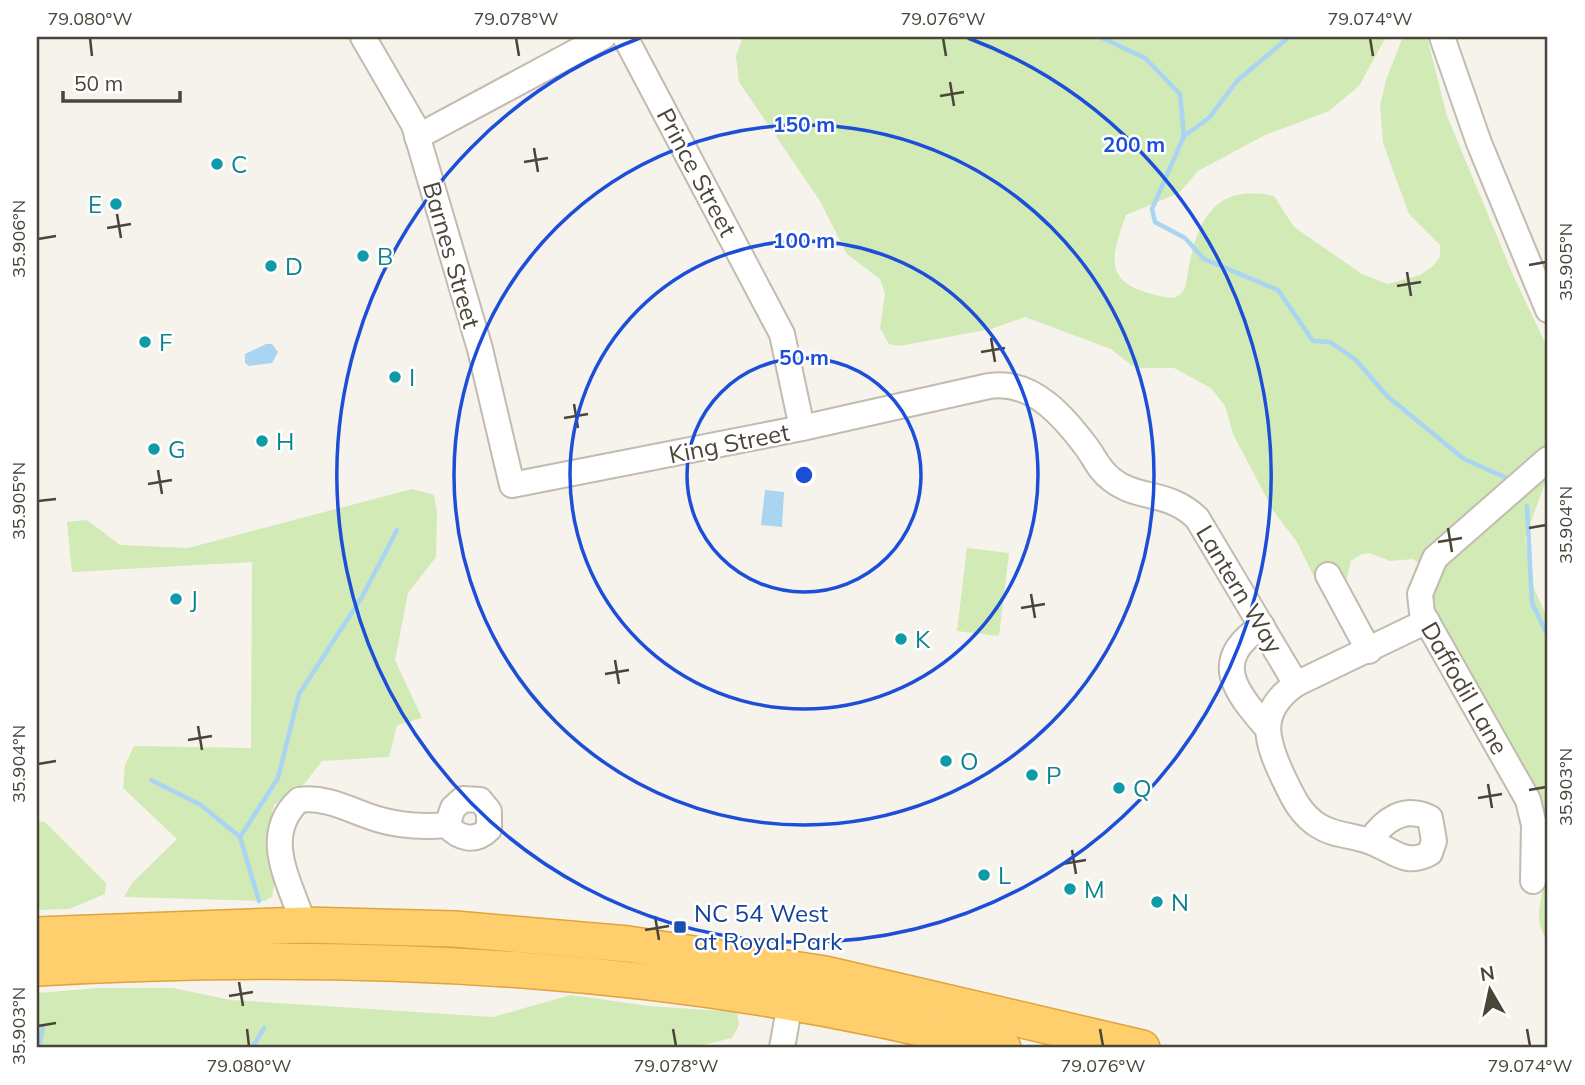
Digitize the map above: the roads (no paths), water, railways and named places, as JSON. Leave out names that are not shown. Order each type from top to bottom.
[{"type":"highway","points":[[37,935],[304,925],[455,929],[566,938],[782,966],[965,1005],[1142,1048]]},
{"type":"highway","points":[[37,968],[292,959],[531,968],[662,982],[790,1003],[1003,1048]]},
{"type":"highway","points":[[531,968],[608,963],[746,976],[765,974],[782,966]]},
{"type":"highway","points":[[790,1003],[806,991],[819,990],[889,1000],[965,1005]]},
{"type":"street","name":"Barnes Street","points":[[363,37],[414,125],[480,349],[512,485]]},
{"type":"street","points":[[417,138],[603,37]]},
{"type":"street","name":"Prince Street","points":[[625,37],[782,334],[802,428]]},
{"type":"street","points":[[1442,37],[1479,143],[1548,310]]},
{"type":"street","name":"King Street","points":[[512,485],[944,397]]},
{"type":"street","name":"Lantern Way","points":[[944,397],[1049,404],[1060,413],[1111,480],[1136,492],[1172,500],[1197,518],[1296,684]]},
{"type":"street","name":"Daffodil Lane","points":[[1533,881],[1534,825],[1528,800],[1427,621],[1420,594],[1436,558],[1548,459]]},
{"type":"street","points":[[1328,575],[1369,651]]},
{"type":"street","points":[[1370,841],[1334,834],[1307,817],[1297,806],[1272,753],[1267,727],[1282,693],[1427,621]]},
{"type":"street","points":[[1262,626],[1246,636],[1232,654],[1230,673],[1248,706],[1267,727]]},
{"type":"street","points":[[304,925],[281,857],[278,835],[282,820],[299,800],[323,800],[379,820],[412,826],[447,825]]},
{"type":"street","points":[[782,1048],[790,1003]]},
{"type":"water","points":[[272,344],[278,352],[272,363],[249,366],[245,363],[245,354]]},
{"type":"water","points":[[765,490],[784,492],[782,527],[761,525]]},
{"type":"waterway","points":[[1100,37],[1145,58],[1180,94],[1184,136],[1152,209],[1155,222],[1185,238],[1204,259],[1278,290],[1313,341],[1330,342],[1356,360],[1387,396],[1464,459],[1509,479]]},
{"type":"waterway","points":[[1184,136],[1209,118],[1237,81],[1289,37]]},
{"type":"waterway","points":[[1527,506],[1532,603],[1548,636]]},
{"type":"waterway","points":[[259,901],[240,837],[278,778],[299,694],[362,597],[397,530]]},
{"type":"waterway","points":[[151,780],[201,805],[240,837]]},
{"type":"waterway","points":[[39,1048],[43,1026]]},
{"type":"waterway","points":[[252,1048],[264,1028]]},
{"type":"place","name":"C","points":[[217,164]]},
{"type":"place","name":"E","points":[[116,204]]},
{"type":"place","name":"B","points":[[363,256]]},
{"type":"place","name":"D","points":[[271,266]]},
{"type":"place","name":"F","points":[[145,342]]},
{"type":"place","name":"I","points":[[395,377]]},
{"type":"place","name":"H","points":[[262,441]]},
{"type":"place","name":"G","points":[[154,449]]},
{"type":"place","name":"J","points":[[176,599]]},
{"type":"place","name":"K","points":[[901,639]]},
{"type":"place","name":"O","points":[[946,761]]},
{"type":"place","name":"P","points":[[1032,775]]},
{"type":"place","name":"Q","points":[[1119,788]]},
{"type":"place","name":"L","points":[[984,875]]},
{"type":"place","name":"M","points":[[1070,889]]},
{"type":"place","name":"N","points":[[1157,902]]},
{"type":"place","name":"NC 54 West at Royal Park","points":[[680,927]]}]
